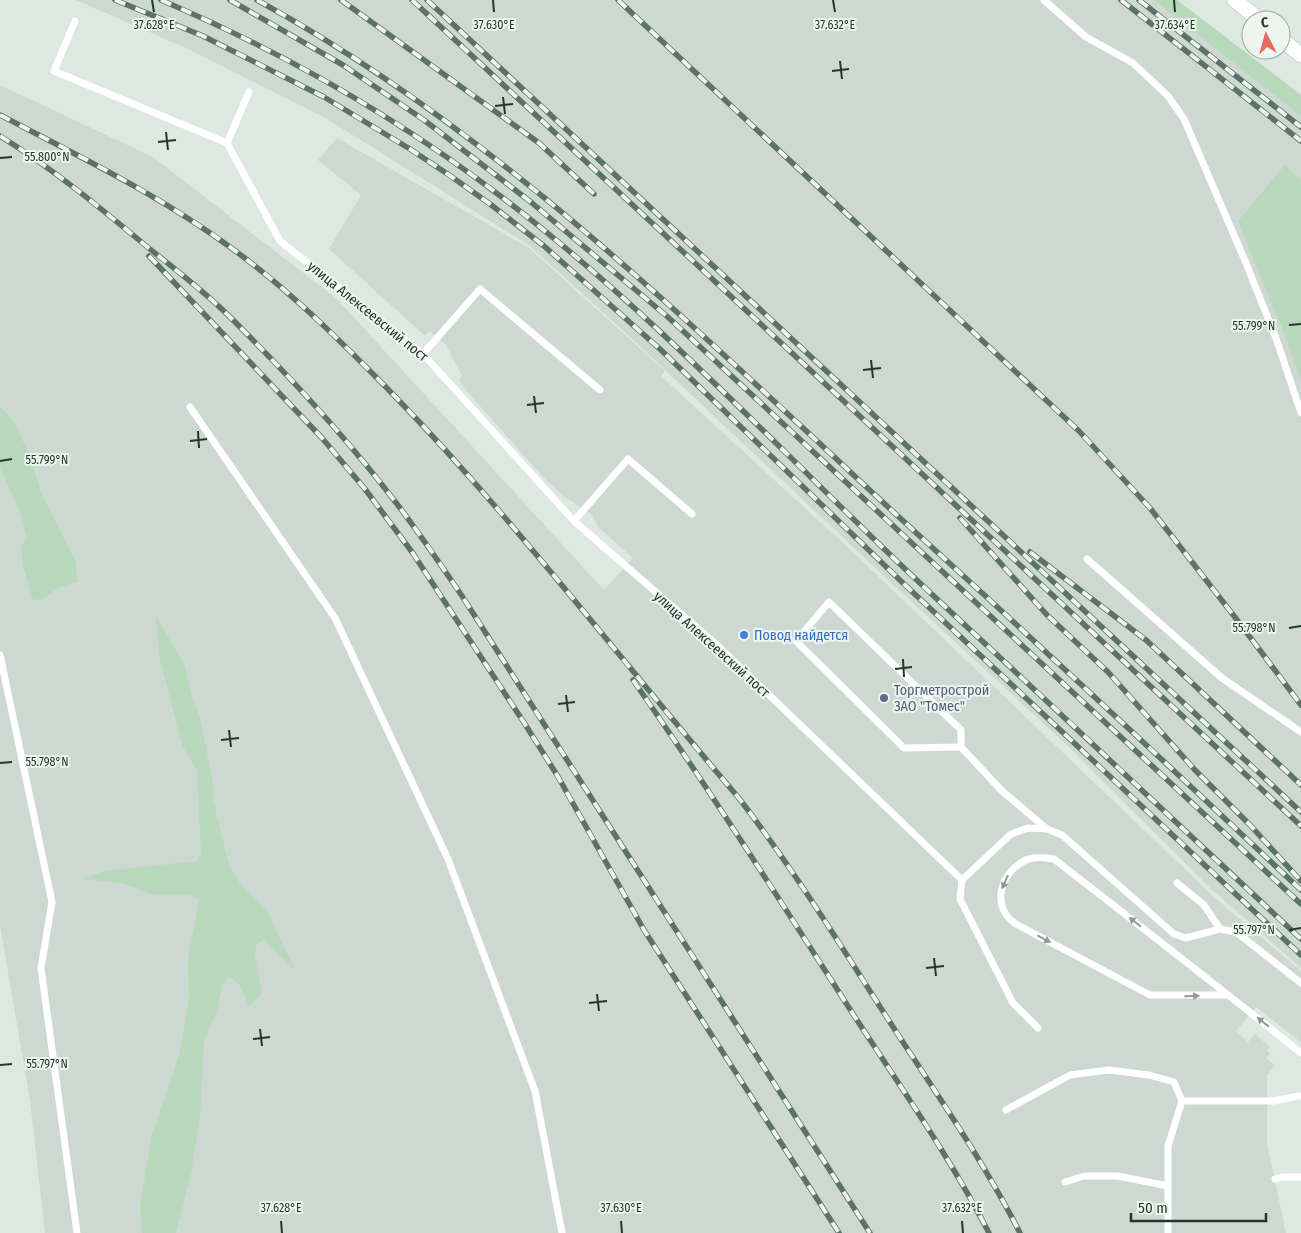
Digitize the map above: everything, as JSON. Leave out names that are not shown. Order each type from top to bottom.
[{"type":"street","points":[[1235,0],[1252,10]]},
{"type":"street","points":[[1291,47],[1301,55]]},
{"type":"lane","points":[[1044,0],[1086,37],[1133,64],[1168,96],[1184,119],[1267,315],[1301,413]]},
{"type":"lane","points":[[75,21],[54,71],[227,143],[250,92]]},
{"type":"lane","name":"улица Алексеевский пост","points":[[227,143],[280,241],[423,354],[574,521],[718,646],[962,880]]},
{"type":"lane","points":[[423,354],[480,289],[600,390]]},
{"type":"lane","points":[[190,408],[335,618],[448,858],[535,1091],[562,1233]]},
{"type":"lane","points":[[574,521],[628,459],[692,514]]},
{"type":"lane","points":[[1088,560],[1222,678],[1301,732]]},
{"type":"lane","points":[[961,747],[904,748],[796,641],[829,602],[961,730],[961,747],[1002,791],[1047,829]]},
{"type":"lane","points":[[0,655],[52,902],[41,968],[77,1233]]},
{"type":"lane","points":[[1038,1028],[1013,1003],[960,899],[962,880],[1011,834],[1028,828],[1047,829],[1062,834],[1174,934],[1186,938],[1220,929],[1236,932],[1301,983]]},
{"type":"lane","points":[[1228,995],[1150,995],[1016,924],[1003,913],[1000,900],[1002,887],[1008,875],[1016,866],[1028,859],[1041,857],[1054,859],[1301,1052]]},
{"type":"lane","points":[[1177,884],[1204,905],[1220,929]]},
{"type":"lane","points":[[1006,1110],[1070,1075],[1109,1070],[1149,1075],[1174,1082],[1182,1101],[1168,1146],[1168,1233]]},
{"type":"lane","points":[[1182,1101],[1273,1101],[1300,1096]]},
{"type":"lane","points":[[1065,1182],[1084,1176],[1118,1176],[1168,1186]]},
{"type":"lane","points":[[1275,1179],[1301,1177]]},
{"type":"shaded area","points":[[76,0],[1177,0],[1241,49],[1241,60],[1255,60],[1301,95],[1301,968],[1209,887],[1070,748],[530,246],[327,119],[186,48]]},
{"type":"shaded area","points":[[0,85],[153,157],[337,299],[604,590],[633,558],[598,527],[592,515],[562,495],[544,478],[470,395],[459,380],[462,376],[446,345],[430,331],[425,336],[329,249],[361,195],[318,160],[337,138],[529,248],[665,371],[661,376],[857,556],[1215,898],[1301,971],[1301,1042],[1256,1007],[1236,1031],[1248,1042],[1255,1034],[1270,1047],[1267,1050],[1270,1053],[1266,1058],[1275,1065],[1267,1075],[1267,1144],[1286,1233],[45,1233],[30,1101],[0,925]]},
{"type":"green space","points":[[1154,0],[1177,0],[1241,49],[1241,60],[1255,60],[1301,95],[1301,116]]},
{"type":"green space","points":[[1285,165],[1301,180],[1301,382],[1286,338],[1238,221]]},
{"type":"green space","points":[[0,406],[15,423],[32,462],[41,493],[76,562],[77,582],[59,587],[43,599],[33,600],[23,565],[21,547],[27,539],[21,514],[0,468]]},
{"type":"green space","points":[[156,616],[185,666],[191,694],[200,717],[214,788],[213,800],[229,865],[239,882],[266,909],[295,970],[264,939],[256,945],[255,956],[262,994],[249,1006],[242,989],[236,981],[228,977],[222,985],[216,1014],[204,1040],[200,1119],[191,1174],[176,1233],[142,1233],[140,1206],[152,1135],[179,1055],[189,1000],[188,958],[199,900],[189,895],[151,894],[122,883],[82,879],[104,871],[197,861],[201,853],[197,771],[182,745],[159,656]]},
{"type":"railway","points":[[115,0],[203,36],[324,97],[452,177],[544,246],[661,350],[904,584],[1301,955]]},
{"type":"railway","points":[[161,0],[295,64],[381,114],[463,169],[553,237],[601,278],[694,364],[912,576],[1301,939]]},
{"type":"railway","points":[[230,0],[343,65],[424,120],[532,203],[669,318],[1301,904]]},
{"type":"railway","points":[[257,0],[338,48],[416,100],[492,156],[637,276],[1112,713],[1301,890]]},
{"type":"railway","points":[[341,0],[539,143],[594,194]]},
{"type":"railway","points":[[412,0],[1301,826]]},
{"type":"railway","points":[[427,0],[1301,812]]},
{"type":"railway","points":[[618,0],[1079,431],[1150,508],[1301,705]]},
{"type":"railway","points":[[1121,0],[1301,141]]},
{"type":"railway","points":[[1139,0],[1301,127]]},
{"type":"railway","points":[[0,115],[127,182],[188,218],[217,238],[263,272],[310,313],[420,423],[559,581],[738,797],[759,825],[819,912],[960,1130],[1020,1233]]},
{"type":"railway","points":[[0,136],[74,188],[217,304],[301,390],[379,481],[462,596],[870,1233]]},
{"type":"railway","points":[[149,256],[322,438],[365,489],[412,552],[557,775],[644,930],[839,1233]]},
{"type":"railway","points":[[960,518],[1047,615],[1108,672],[1194,769],[1250,825],[1301,881]]},
{"type":"railway","points":[[1030,552],[1146,640],[1301,785]]},
{"type":"railway","points":[[633,680],[717,804],[924,1122],[958,1177],[989,1233]]},
{"type":"place","name":"Повод найдется","points":[[744,635]]},
{"type":"place","name":"Торгметрострой ЗАО \"Томес\"","points":[[884,698]]}]
